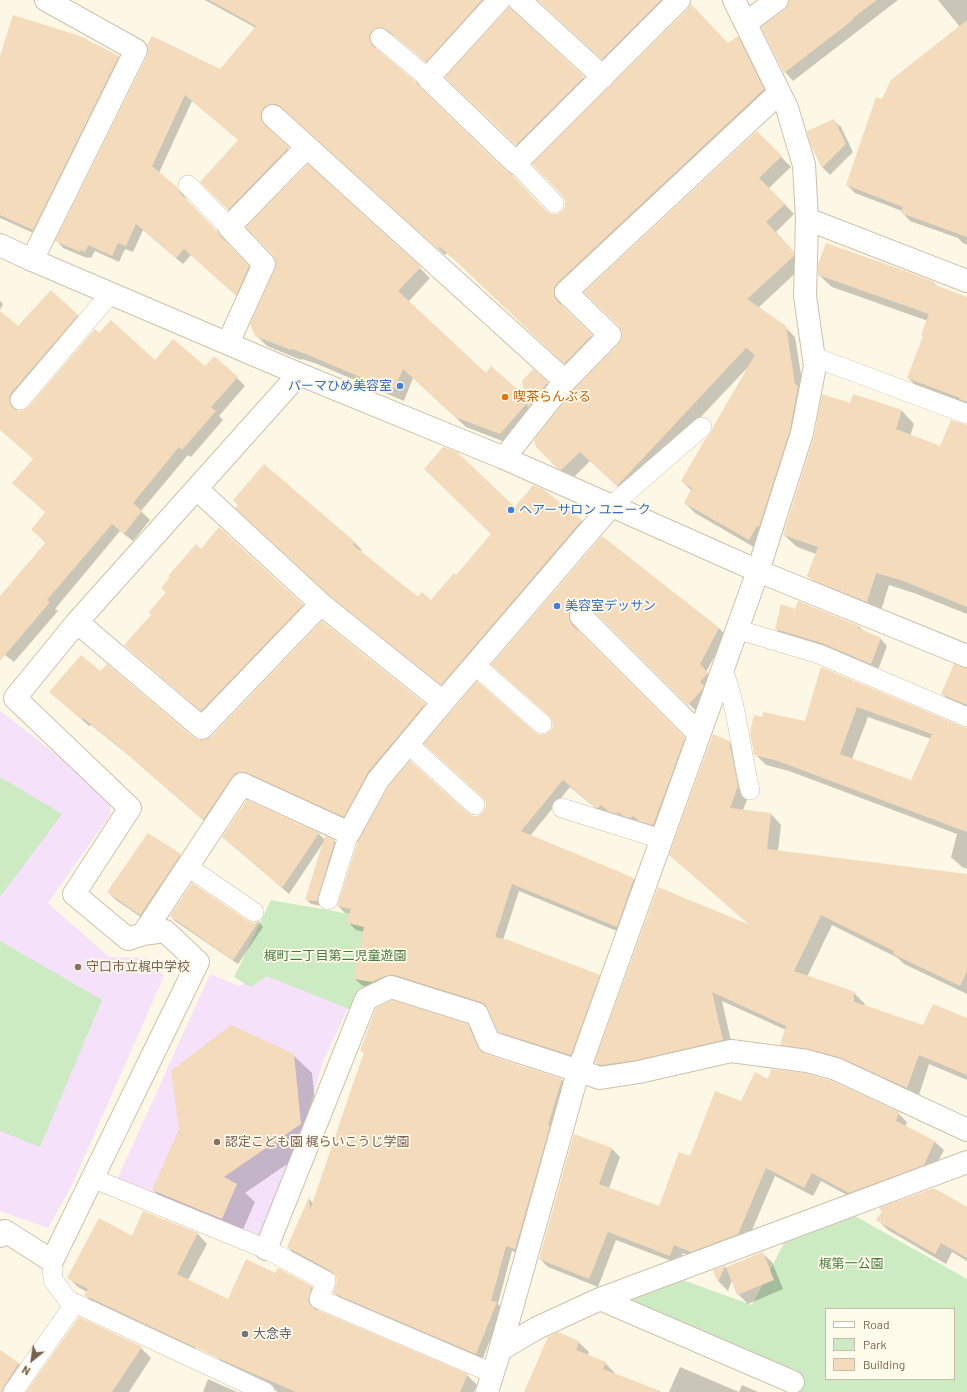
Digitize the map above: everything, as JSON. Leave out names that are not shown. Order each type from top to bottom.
[{"type":"street","points":[[32,260],[136,50],[46,0]]},
{"type":"street","points":[[499,0],[428,78],[516,163],[679,0]]},
{"type":"street","points":[[519,0],[603,77]]},
{"type":"street","points":[[489,1382],[500,1350],[578,1072],[698,734],[758,571],[802,433],[815,366],[805,296],[807,219],[804,165],[787,108],[734,0]]},
{"type":"street","points":[[746,23],[777,0]]},
{"type":"street","points":[[504,458],[565,381],[610,335],[566,292],[779,93]]},
{"type":"street","points":[[273,116],[565,381]]},
{"type":"street","points":[[228,343],[264,264],[229,227],[307,146]]},
{"type":"street","points":[[807,219],[967,281]]},
{"type":"street","points":[[0,245],[299,374],[504,458],[758,571],[967,656]]},
{"type":"street","points":[[0,1236],[4,1231],[52,1261],[198,962],[165,931],[144,934],[128,939],[74,894],[130,808],[16,698],[77,622],[299,374]]},
{"type":"street","points":[[197,489],[321,604],[443,702]]},
{"type":"street","points":[[144,934],[242,784],[349,833],[378,780],[611,506]]},
{"type":"street","points":[[77,622],[202,728],[321,604]]},
{"type":"street","points":[[581,616],[698,734]]},
{"type":"street","points":[[266,1249],[366,999],[391,987],[477,1014],[489,1042],[600,1078],[640,1072],[731,1051],[807,1061],[836,1069],[967,1130]]},
{"type":"street","points":[[500,1350],[537,1328],[600,1299],[967,1162]]},
{"type":"street","points":[[600,1299],[793,1382]]},
{"type":"lane","points":[[380,38],[428,78]]},
{"type":"lane","points":[[516,163],[554,203]]},
{"type":"lane","points":[[188,185],[229,227]]},
{"type":"lane","points":[[20,400],[111,293]]},
{"type":"lane","points":[[814,357],[967,414]]},
{"type":"lane","points":[[611,506],[702,427]]},
{"type":"lane","points":[[736,629],[819,654],[967,717]]},
{"type":"lane","points":[[475,665],[542,724]]},
{"type":"lane","points":[[722,668],[730,686],[750,790]]},
{"type":"lane","points":[[408,744],[475,805]]},
{"type":"lane","points":[[562,808],[661,839]]},
{"type":"lane","points":[[328,900],[349,833]]},
{"type":"lane","points":[[188,867],[254,912]]},
{"type":"lane","points":[[92,1178],[266,1249],[326,1281],[319,1298],[489,1382]]},
{"type":"lane","points":[[52,1261],[53,1280],[68,1300],[265,1392]]},
{"type":"lane","points":[[13,1392],[75,1302]]},
{"type":"shaded area","name":"守口市立梶中学校","points":[[0,711],[108,794],[111,814],[48,903],[109,957],[148,958],[164,976],[72,1185],[48,1228],[0,1211]]},
{"type":"shaded area","points":[[210,974],[239,986],[263,974],[351,1002],[324,1059],[291,1168],[259,1243],[117,1180]]},
{"type":"green space","points":[[0,777],[62,814],[0,897]]},
{"type":"green space","name":"梶町二丁目第二児童遊園","points":[[271,900],[400,923],[389,977],[354,1011],[267,976],[251,987],[234,977]]},
{"type":"green space","points":[[0,941],[102,1000],[40,1147],[0,1131]]},
{"type":"green space","name":"梶第一公園","points":[[855,1216],[967,1279],[967,1392],[793,1392],[624,1303],[648,1286],[680,1279],[752,1305],[785,1241]]},
{"type":"building","points":[[209,0],[482,0],[426,62],[382,27],[372,31],[369,36],[370,41],[373,46],[417,83],[419,87],[507,172],[512,175],[546,211],[551,214],[557,214],[562,211],[565,206],[565,200],[532,164],[688,9],[691,4],[728,43],[738,36],[764,89],[557,283],[554,288],[554,295],[557,301],[592,335],[564,364],[460,265],[440,247],[438,249],[276,104],[270,104],[264,107],[261,113],[261,119],[265,125],[289,147],[228,210],[200,182],[238,140],[185,95],[152,166],[177,187],[180,193],[249,266],[236,296],[184,249],[176,258],[136,224],[126,246],[118,243],[112,256],[88,245],[85,252],[81,250],[80,252],[55,241],[147,56],[147,45],[152,36],[220,69],[256,26]]},
{"type":"building","points":[[538,0],[661,0],[602,59]]},
{"type":"building","points":[[789,0],[877,0],[784,73],[761,27],[785,10]]},
{"type":"building","points":[[509,7],[584,77],[516,145],[445,77]]},
{"type":"building","points":[[13,15],[80,36],[119,56],[33,230],[0,215],[0,56]]},
{"type":"building","points":[[967,20],[967,237],[901,213],[903,207],[846,185],[876,97],[882,99],[891,80]]},
{"type":"building","points":[[834,119],[846,144],[822,168],[811,146],[807,131]]},
{"type":"building","points":[[757,131],[782,156],[759,178],[785,204],[766,222],[794,252],[794,256],[747,299],[786,326],[795,384],[798,386],[790,430],[759,527],[757,526],[749,540],[684,503],[692,488],[681,481],[706,438],[712,431],[755,355],[746,348],[617,486],[580,452],[561,470],[536,447],[534,440],[574,389],[619,344],[622,338],[622,332],[619,326],[584,292]]},
{"type":"building","points":[[308,164],[421,267],[398,291],[486,373],[491,366],[525,396],[522,381],[533,369],[548,382],[528,408],[527,403],[500,434],[455,417],[403,369],[393,391],[306,354],[292,349],[291,350],[255,336],[250,324],[275,269],[276,262],[273,255],[246,227]]},
{"type":"building","points":[[826,243],[916,275],[934,282],[933,284],[967,297],[967,402],[907,378],[923,336],[921,335],[929,314],[818,275],[818,264]]},
{"type":"building","points":[[51,290],[78,315],[11,393],[9,398],[10,404],[18,411],[28,407],[95,329],[99,333],[111,320],[155,360],[173,339],[205,366],[214,356],[238,377],[211,407],[216,411],[182,450],[179,447],[133,503],[142,511],[124,534],[112,524],[47,600],[50,602],[0,661],[0,596],[46,542],[31,530],[45,512],[12,483],[33,459],[0,430],[0,311],[18,326]]},
{"type":"building","points":[[822,394],[850,403],[853,394],[902,410],[896,429],[940,446],[951,420],[967,425],[967,607],[901,580],[876,573],[867,602],[812,580],[807,576],[818,547],[783,535],[814,437]]},
{"type":"building","points":[[443,447],[457,452],[515,507],[533,485],[543,489],[582,520],[441,685],[329,595],[235,508],[238,505],[233,500],[264,464],[355,542],[353,545],[418,597],[422,592],[431,600],[454,573],[456,575],[491,534],[424,469]]},
{"type":"building","points":[[219,527],[303,605],[201,711],[124,645],[151,615],[149,612],[166,592],[161,588],[170,577],[168,576],[196,544],[201,549]]},
{"type":"building","points":[[602,536],[719,628],[700,664],[708,673],[700,682],[704,686],[688,705],[590,607],[585,604],[578,604],[572,607],[569,612],[569,619],[572,625],[685,738],[653,825],[639,821],[633,816],[631,818],[623,816],[618,812],[617,814],[608,811],[601,805],[598,808],[595,807],[563,780],[521,831],[634,878],[617,927],[512,884],[495,937],[508,940],[600,975],[571,1055],[498,1032],[488,1009],[481,1002],[395,975],[386,976],[372,982],[354,979],[364,927],[347,923],[351,909],[337,906],[358,841],[388,787],[410,761],[472,816],[478,816],[483,812],[486,807],[486,802],[482,797],[424,744],[477,681],[539,735],[545,734],[553,727],[549,716],[491,665]]},
{"type":"building","points":[[798,601],[859,626],[858,628],[881,638],[871,664],[822,643],[775,629],[781,604],[795,609]]},
{"type":"building","points":[[322,621],[425,704],[368,772],[344,817],[242,772],[236,773],[232,777],[203,820],[118,746],[83,718],[82,720],[49,692],[81,655],[100,671],[107,664],[194,738],[205,740],[211,737]]},
{"type":"building","points":[[954,664],[967,668],[967,705],[941,694]]},
{"type":"building","points":[[821,667],[967,728],[967,832],[778,761],[754,755],[750,732],[754,715],[762,717],[763,712],[805,721]],"holes":[[[857,707],[932,734],[911,780],[840,754]]]},
{"type":"building","points":[[713,734],[729,741],[738,786],[730,808],[771,813],[767,849],[967,874],[967,971],[960,986],[893,954],[894,951],[821,915],[794,971],[855,992],[852,1001],[923,1025],[933,1004],[967,1018],[967,1075],[919,1055],[907,1088],[839,1057],[809,1049],[780,1045],[786,1026],[712,992],[723,1040],[637,1060],[601,1065],[594,1063],[658,887],[750,925],[669,855]]},
{"type":"building","points":[[247,800],[319,833],[282,888],[222,837]]},
{"type":"building","points":[[148,833],[181,854],[140,915],[107,892]]},
{"type":"building","points":[[325,836],[335,840],[317,901],[305,900]]},
{"type":"building","points":[[192,883],[248,921],[254,923],[259,921],[233,960],[170,916]]},
{"type":"building","points":[[392,1000],[468,1024],[478,1047],[485,1054],[562,1079],[548,1125],[550,1126],[515,1249],[506,1246],[491,1301],[497,1302],[476,1354],[333,1293],[337,1280],[331,1271],[287,1247],[309,1197],[310,1210],[364,1052],[360,1051],[376,1008]]},
{"type":"building","points":[[231,1025],[294,1054],[301,1124],[224,1177],[237,1184],[222,1219],[152,1190],[179,1129],[171,1071]]},
{"type":"building","points":[[771,1069],[805,1073],[832,1081],[899,1112],[896,1121],[935,1141],[924,1165],[849,1193],[812,1173],[804,1188],[766,1168],[738,1234],[691,1252],[674,1245],[670,1256],[608,1232],[589,1279],[539,1259],[574,1134],[612,1148],[599,1184],[659,1206],[679,1152],[690,1156],[715,1091],[741,1101],[755,1072],[768,1079]]},
{"type":"building","points":[[934,1188],[967,1207],[967,1258],[941,1243],[935,1254],[876,1220],[883,1210],[879,1208]]},
{"type":"building","points":[[143,1211],[198,1233],[177,1274],[228,1299],[246,1259],[275,1273],[278,1268],[312,1286],[308,1300],[310,1305],[315,1309],[468,1374],[460,1392],[296,1392],[222,1360],[84,1295],[88,1289],[67,1278],[99,1218],[132,1236]]},
{"type":"building","points":[[763,1252],[774,1280],[737,1295],[726,1267]]},
{"type":"building","points":[[725,1266],[718,1282],[713,1270]]},
{"type":"building","points":[[79,1317],[142,1347],[112,1392],[26,1392]]},
{"type":"building","points":[[558,1332],[579,1341],[576,1350],[606,1362],[603,1369],[658,1390],[658,1392],[524,1392],[548,1337]]},
{"type":"building","points":[[0,1350],[19,1363],[4,1386],[2,1392],[0,1392]]},
{"type":"place","name":"パーマひめ美容室","points":[[400,386]]},
{"type":"place","name":"喫茶らんぶる","points":[[505,397]]},
{"type":"place","name":"ヘアーサロン ユニーク","points":[[511,510]]},
{"type":"place","name":"美容室デッサン","points":[[557,606]]},
{"type":"place","name":"守口市立梶中学校","points":[[78,967]]},
{"type":"place","name":"認定こども園 梶らいこうじ学園","points":[[217,1142]]},
{"type":"place","name":"大念寺","points":[[245,1334]]}]
